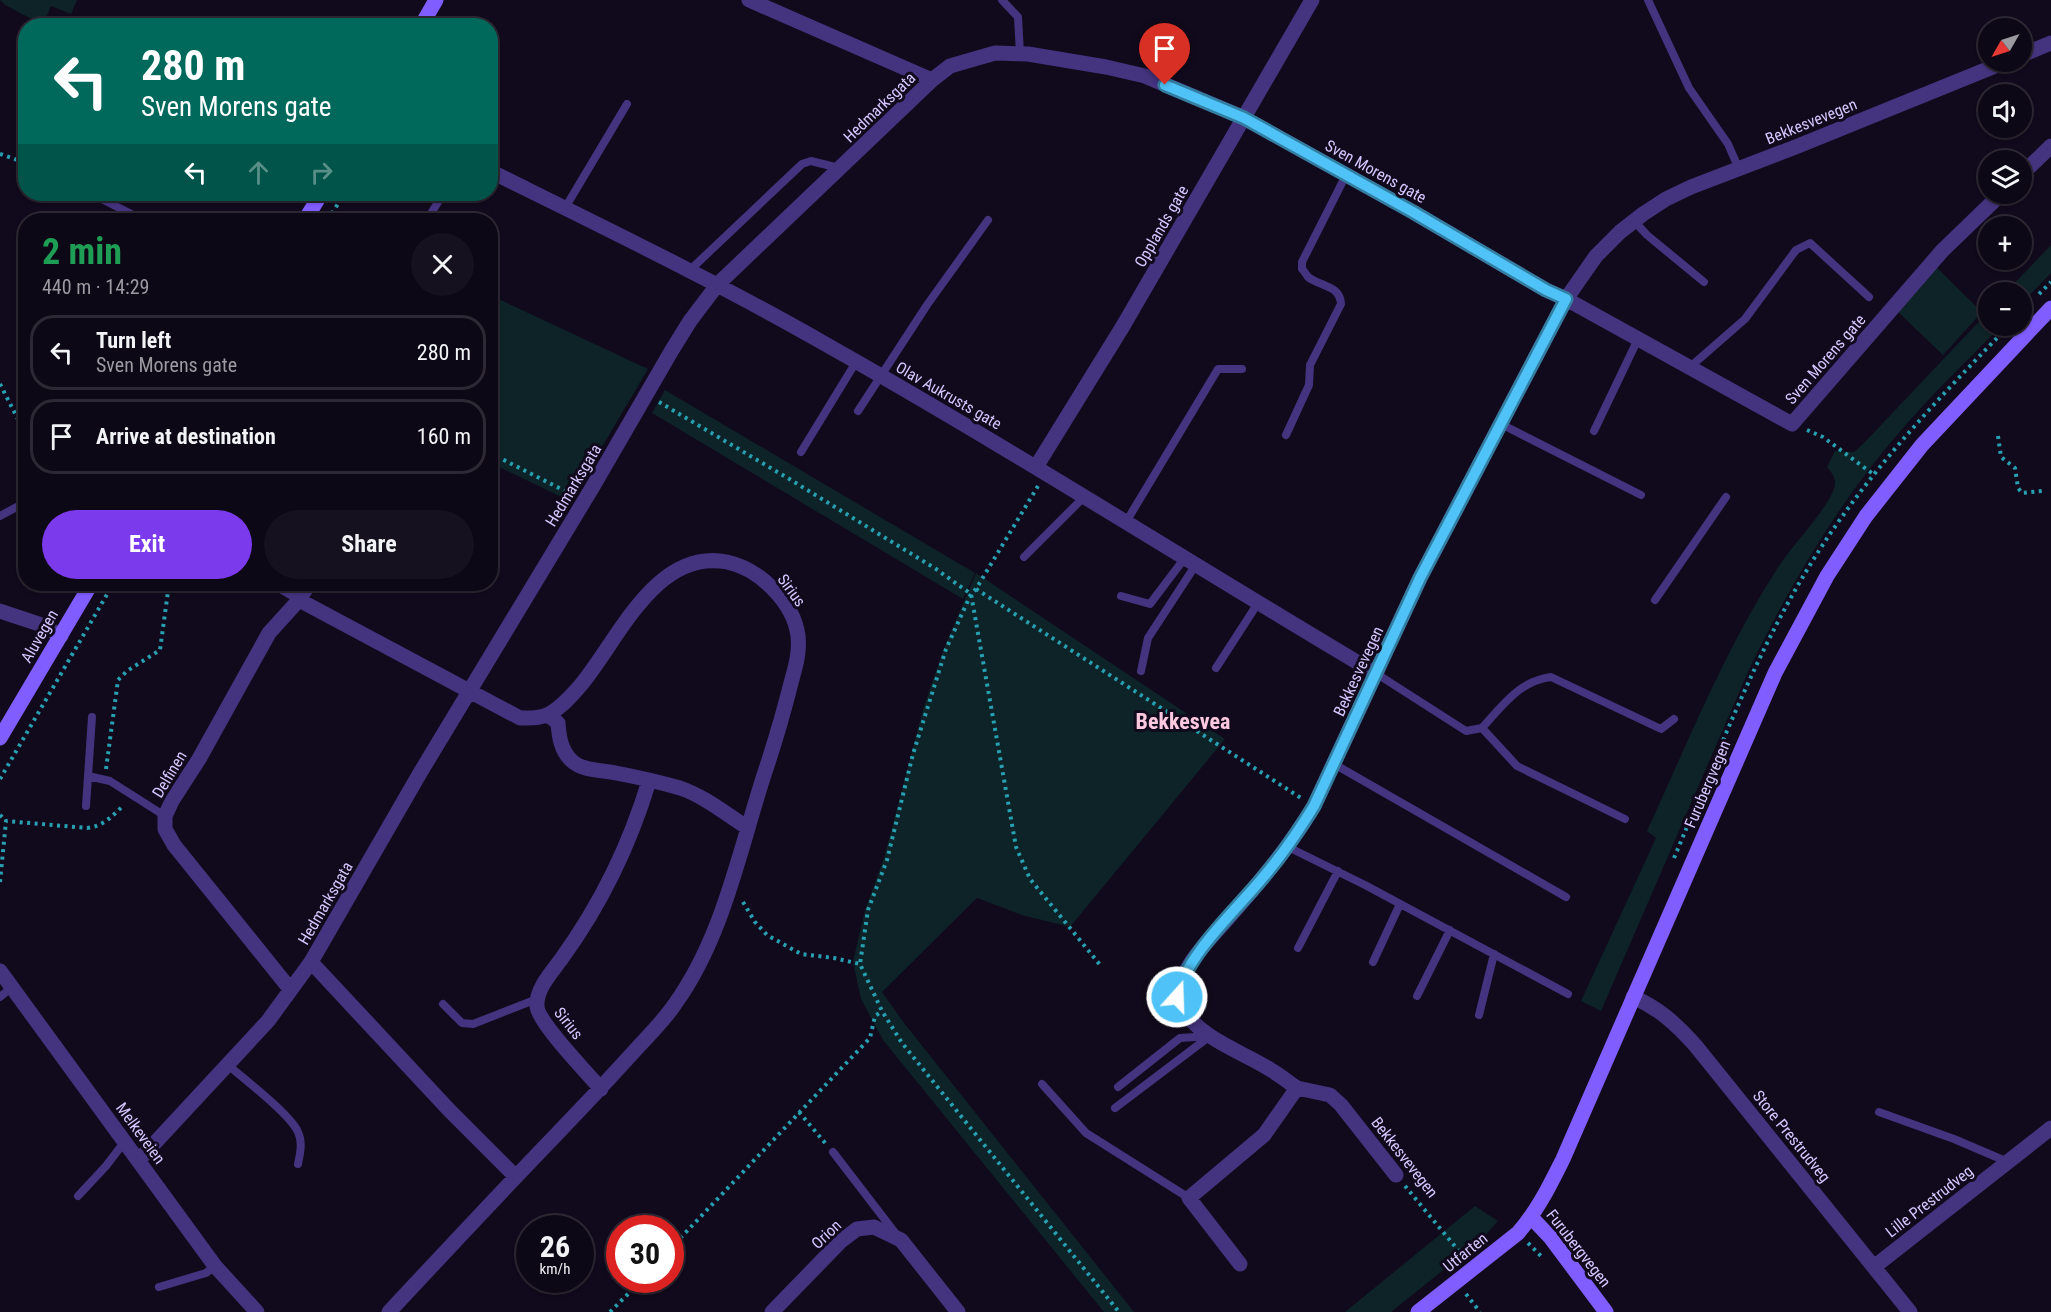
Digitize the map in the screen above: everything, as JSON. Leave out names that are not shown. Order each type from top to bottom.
[{"type":"main road","points":[[426,18],[436,0]]},
{"type":"main road","name":"Furubergvegen","points":[[1606,1312],[1546,1232],[1531,1217],[1563,1159],[1775,673],[1827,576],[1866,516],[1922,445],[2051,308]]},
{"type":"main road","name":"Aluvegen","points":[[0,738],[87,591]]},
{"type":"main road","name":"Utfarten","points":[[1418,1312],[1518,1233],[1531,1217]]},
{"type":"street","points":[[749,0],[932,80]]},
{"type":"street","name":"Opplands gate","points":[[1041,470],[1312,0]]},
{"type":"street","points":[[2032,50],[2051,43]]},
{"type":"street","name":"Sven Morens gate","points":[[932,80],[950,66],[995,53],[1020,54],[1106,67],[1145,76],[1244,118],[1546,290],[1792,424],[1942,251],[1991,204]]},
{"type":"street","name":"Bekkesvevegen","points":[[1396,1175],[1341,1105],[1330,1095],[1297,1088],[1271,1070],[1210,1036],[1192,1021],[1177,997],[1184,975],[1193,960],[1263,878],[1314,806],[1420,578],[1566,299],[1596,256],[1620,232],[1666,199],[1980,72]]},
{"type":"street","name":"Hedmarksgata","points":[[139,1160],[268,1021],[311,962],[469,691],[585,501],[690,321],[718,284],[932,80]]},
{"type":"street","points":[[2032,164],[2051,146]]},
{"type":"street","name":"Olav Aukrusts gate","points":[[498,175],[718,284],[856,362],[1041,470],[1377,674]]},
{"type":"street","name":"Sirius","points":[[389,1312],[601,1089],[675,1005],[702,960],[728,894],[780,726],[798,654],[798,634],[783,602],[771,586],[752,571],[727,562],[701,562],[679,569],[659,581],[642,600],[583,682],[564,704],[548,715]]},
{"type":"street","name":"Delfinen","points":[[290,989],[174,845],[165,829],[165,816],[172,801],[200,759],[269,633],[305,591]]},
{"type":"street","points":[[299,600],[520,717],[535,719],[548,715],[558,723],[559,739],[572,762],[582,767],[681,789],[708,802],[748,828]]},
{"type":"street","points":[[0,611],[42,625],[61,636]]},
{"type":"street","name":"Sirius","points":[[601,1089],[545,1024],[537,1006],[538,999],[545,983],[577,938],[604,893],[641,808],[649,781]]},
{"type":"street","name":"Hedmarksgata","points":[[311,962],[450,1112],[516,1177]]},
{"type":"street","name":"Melkeveien","points":[[0,971],[6,992],[125,1141],[215,1266],[257,1312]]},
{"type":"street","name":"Store Prestrudveg","points":[[1633,997],[1649,1004],[1673,1021],[1695,1045],[1910,1312]]},
{"type":"street","points":[[1240,1264],[1189,1198],[1264,1135],[1297,1088]]},
{"type":"street","name":"Lille Prestrudveg","points":[[1874,1267],[2051,1128]]},
{"type":"street","name":"Orion","points":[[772,1312],[841,1241],[857,1229],[874,1227],[901,1240],[958,1312]]},
{"type":"lane","points":[[1002,0],[1018,16],[1020,54]]},
{"type":"lane","points":[[1648,0],[1689,88],[1728,144],[1739,169]]},
{"type":"lane","points":[[565,208],[627,104]]},
{"type":"lane","points":[[690,270],[802,164],[811,161],[840,169]]},
{"type":"lane","points":[[1286,435],[1309,385],[1310,366],[1341,304],[1341,297],[1336,290],[1308,277],[1302,269],[1302,262],[1346,175]]},
{"type":"lane","points":[[106,201],[129,213]]},
{"type":"lane","points":[[858,411],[927,305],[988,220]]},
{"type":"lane","points":[[1634,221],[1647,235],[1704,282]]},
{"type":"lane","points":[[1690,367],[1745,319],[1796,250],[1810,243],[1869,297]]},
{"type":"lane","points":[[1594,431],[1638,339]]},
{"type":"lane","points":[[801,452],[856,362]]},
{"type":"lane","points":[[1125,522],[1218,369],[1242,369]]},
{"type":"lane","points":[[1501,424],[1641,495]]},
{"type":"lane","points":[[1024,557],[1084,497]]},
{"type":"lane","points":[[1655,600],[1726,497]]},
{"type":"lane","points":[[0,516],[18,506]]},
{"type":"lane","points":[[1121,596],[1150,604],[1190,562]]},
{"type":"lane","points":[[1141,670],[1148,638],[1190,562]]},
{"type":"lane","points":[[284,591],[299,600]]},
{"type":"lane","points":[[1216,668],[1258,603]]},
{"type":"lane","points":[[1377,674],[1466,731],[1482,728],[1514,692],[1537,678],[1551,677],[1661,729],[1674,719]]},
{"type":"lane","points":[[86,806],[92,717]]},
{"type":"lane","points":[[1482,728],[1517,766],[1625,819]]},
{"type":"lane","points":[[1334,764],[1566,897]]},
{"type":"lane","points":[[88,776],[105,779],[165,816]]},
{"type":"lane","points":[[1286,846],[1338,871],[1568,994]]},
{"type":"lane","points":[[1298,948],[1338,871]]},
{"type":"lane","points":[[1373,962],[1400,904]]},
{"type":"lane","points":[[1417,996],[1450,930]]},
{"type":"lane","points":[[1479,1016],[1494,954]]},
{"type":"lane","points":[[443,1004],[462,1023],[473,1024],[538,999]]},
{"type":"lane","points":[[1118,1087],[1180,1038],[1210,1036]]},
{"type":"lane","points":[[1115,1108],[1210,1036]]},
{"type":"lane","points":[[228,1065],[291,1121],[299,1134],[301,1148],[298,1164]]},
{"type":"lane","points":[[1042,1084],[1086,1133],[1189,1198]]},
{"type":"lane","name":"Lille Prestrudveg","points":[[1878,1112],[2007,1162]]},
{"type":"lane","points":[[78,1196],[125,1141]]},
{"type":"lane","points":[[832,1152],[901,1240]]},
{"type":"lane","points":[[159,1287],[206,1273],[215,1266]]},
{"type":"path","points":[[0,154],[18,160]]},
{"type":"path","points":[[0,384],[18,419]]},
{"type":"path","points":[[648,395],[936,569],[971,594],[1016,847],[1030,879],[1101,966]]},
{"type":"path","points":[[1998,436],[2001,457],[2015,468],[2018,488],[2022,493],[2042,491]]},
{"type":"path","points":[[1823,437],[1873,474]]},
{"type":"path","points":[[498,457],[585,501]]},
{"type":"path","points":[[1041,470],[976,589],[971,594],[946,649],[915,744],[887,860],[868,910],[860,964],[882,1011],[902,1043],[1119,1312]]},
{"type":"path","points":[[976,589],[1314,806]]},
{"type":"path","points":[[0,779],[109,591]]},
{"type":"path","points":[[105,779],[110,718],[118,680],[127,671],[160,650],[168,591]]},
{"type":"path","points":[[0,815],[6,821],[97,827],[104,824],[134,797]]},
{"type":"path","points":[[0,882],[6,821]]},
{"type":"path","points":[[728,894],[742,902],[767,935],[801,954],[860,964]]},
{"type":"path","points":[[684,1234],[870,1038],[875,1016],[882,1011]]},
{"type":"path","points":[[799,1112],[832,1152]]},
{"type":"path","name":"Bekkesvevegen","points":[[1396,1175],[1444,1235],[1474,1267]]},
{"type":"path","points":[[610,1312],[629,1293]]},
{"type":"path","points":[[1467,1295],[1480,1312]]},
{"type":"green space","points":[[0,0],[77,0],[71,14],[51,6],[46,18],[30,18]]},
{"type":"green space","points":[[2051,245],[2051,273],[2032,293],[2032,282],[2016,282],[2027,270],[2032,270],[2032,265]]},
{"type":"green space","points":[[1934,265],[1978,308],[1978,316],[1943,355],[1896,310]]},
{"type":"green space","points":[[498,299],[648,369],[570,501],[498,466]]},
{"type":"green space","points":[[1978,323],[1978,336],[1991,336],[1922,407],[1875,462],[1853,490],[1796,580],[1747,674],[1601,1011],[1581,1001],[1656,838],[1647,831],[1723,664],[1777,569],[1828,501],[1835,483],[1827,467],[1835,451],[1854,452]]},
{"type":"green space","points":[[665,390],[975,573],[963,599],[652,413]]},
{"type":"green space","points":[[976,573],[1225,739],[1070,927],[1022,915],[977,898],[882,992],[904,1023],[1134,1312],[1104,1312],[883,1040],[861,999],[853,962],[865,910],[884,858],[924,706],[943,651]]},
{"type":"green space","points":[[1475,1206],[1498,1221],[1482,1239],[1391,1312],[1345,1312]]},
{"type":"district","name":"Bekkesvea","points":[[1183,721]]},
{"type":"route","points":[[1165,85],[1244,118],[1413,212],[1546,290],[1566,299],[1420,578],[1314,806],[1263,878],[1193,960],[1184,975],[1177,997]]}]
